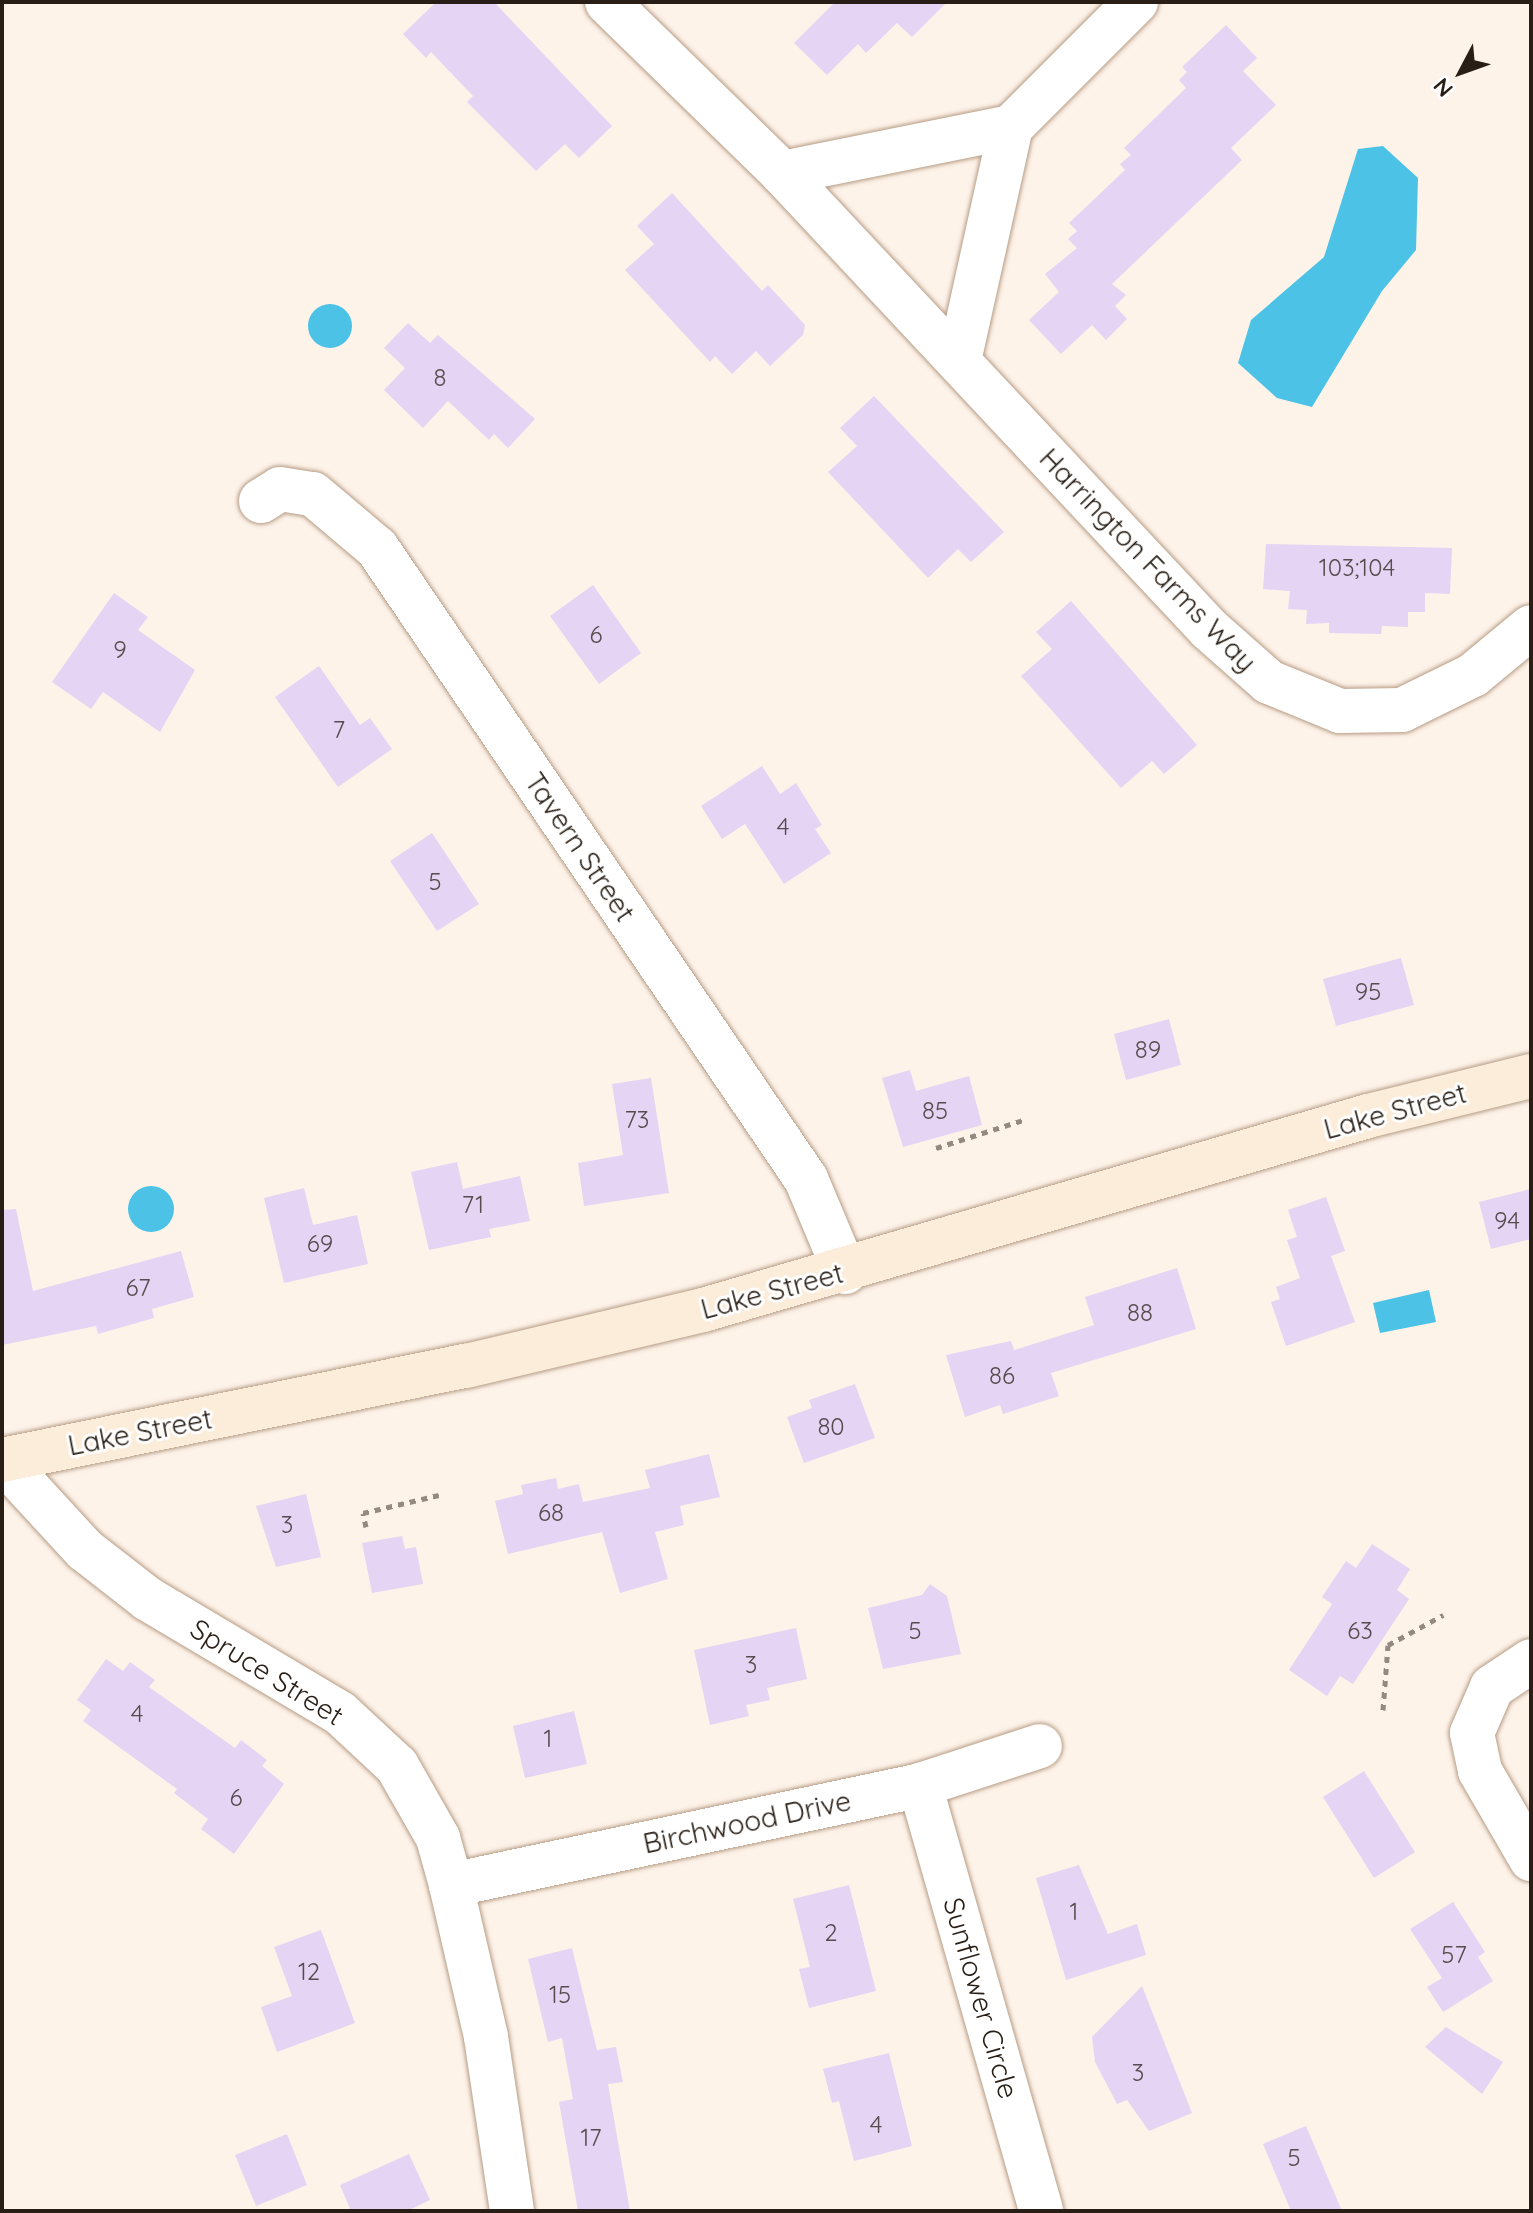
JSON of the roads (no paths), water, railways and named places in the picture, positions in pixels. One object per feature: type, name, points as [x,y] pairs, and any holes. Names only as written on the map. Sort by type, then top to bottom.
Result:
[{"type":"street","name":"Harrington Farms Way","points":[[607,2],[782,173],[1209,629],[1258,675],[1297,698],[1355,713],[1402,710],[1473,675],[1531,627]]},
{"type":"street","points":[[959,361],[1011,127],[1136,2]]},
{"type":"street","points":[[782,173],[1011,127]]},
{"type":"street","name":"Tavern Street","points":[[261,501],[280,489],[313,494],[377,548],[806,1179],[845,1272]]},
{"type":"street","name":"Lake Street","points":[[2,1460],[539,1351],[845,1272],[1368,1116],[1531,1076]]},
{"type":"street","name":"Spruce Street","points":[[2,1472],[15,1474],[85,1550],[148,1599],[340,1713],[397,1766],[419,1800],[451,1885],[486,2037],[512,2211]]},
{"type":"street","points":[[1531,1661],[1492,1687],[1472,1733],[1480,1771],[1531,1859]]},
{"type":"street","name":"Birchwood Drive","points":[[451,1885],[920,1785],[1040,1746]]},
{"type":"street","name":"Sunflower Circle","points":[[920,1785],[1041,2211]]},
{"type":"water","points":[[1383,146],[1418,178],[1416,250],[1382,291],[1312,407],[1277,398],[1238,363],[1251,320],[1324,257],[1358,149]]},
{"type":"water","points":[[330,304],[345,311],[352,326],[345,341],[330,348],[315,341],[308,326],[315,311]]},
{"type":"water","points":[[151,1186],[168,1192],[174,1209],[168,1226],[151,1232],[134,1226],[128,1209],[134,1192]]},
{"type":"water","points":[[1429,1290],[1436,1322],[1380,1333],[1373,1303]]}]
